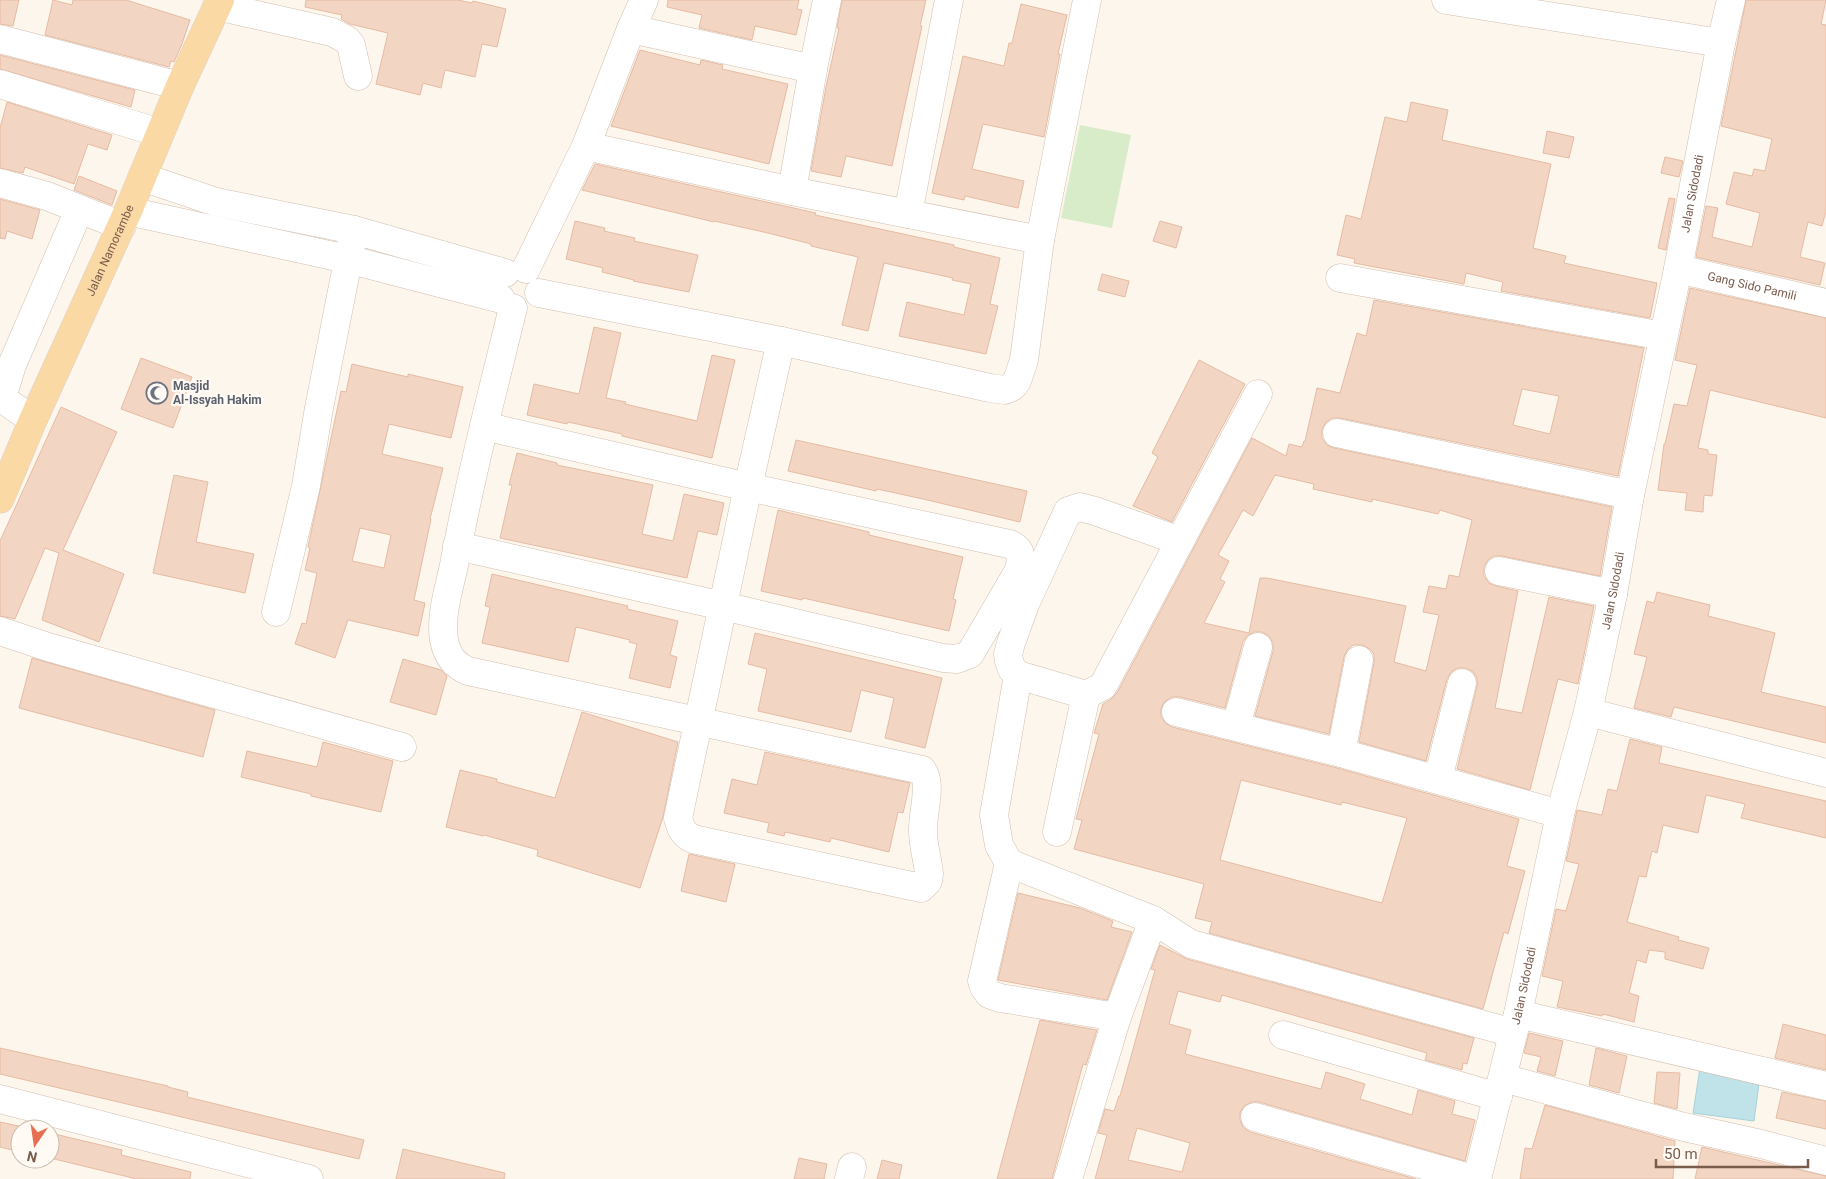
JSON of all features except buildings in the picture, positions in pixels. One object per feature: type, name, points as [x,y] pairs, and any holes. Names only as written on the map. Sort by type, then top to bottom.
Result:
[{"type":"main road","name":"Jalan Namorambe","points":[[0,499],[33,420],[125,219],[180,86],[219,3]]},
{"type":"street","points":[[644,0],[586,146],[515,271],[501,277],[498,288],[507,304],[484,426],[457,546],[443,620],[446,650],[459,667],[468,671],[700,721],[922,770],[927,776],[928,784],[923,811],[922,833],[929,874],[928,881],[920,888],[692,839],[681,829],[678,813],[700,721],[748,487],[781,341]]},
{"type":"street","points":[[792,191],[827,0]]},
{"type":"street","points":[[908,214],[949,0]]},
{"type":"street","points":[[539,292],[781,341],[990,388],[1005,390],[1012,387],[1017,381],[1024,360],[1040,240],[1087,0]]},
{"type":"street","points":[[1446,0],[1721,43]]},
{"type":"street","name":"Jalan Sidodadi","points":[[1477,1179],[1515,1024],[1560,814],[1588,712],[1613,594],[1630,495],[1678,269],[1731,0]]},
{"type":"street","points":[[219,3],[332,32],[348,40],[351,45],[358,76]]},
{"type":"street","points":[[631,29],[813,69]]},
{"type":"street","points":[[0,39],[180,86]]},
{"type":"street","points":[[0,84],[160,133]]},
{"type":"street","points":[[586,146],[792,191],[1040,240]]},
{"type":"street","points":[[0,183],[47,196],[79,210],[347,259],[521,309],[531,305],[538,297],[538,281],[531,272],[515,271],[354,230],[216,202],[142,177]]},
{"type":"street","points":[[33,420],[4,400],[4,391],[12,365],[79,210]]},
{"type":"street","points":[[276,612],[306,486],[347,259],[354,230]]},
{"type":"street","name":"Gang Sido Pamili","points":[[1678,269],[1826,303]]},
{"type":"street","points":[[1340,278],[1663,336]]},
{"type":"street","points":[[1180,541],[1095,511],[1080,507],[1068,511],[1025,604],[1011,643],[1008,661],[1012,669],[1018,675],[1086,694],[1103,686],[1110,675],[1258,394]]},
{"type":"street","points":[[457,546],[943,658],[957,659],[970,654],[1018,572],[1022,558],[1017,547],[1009,544],[748,487],[484,426]]},
{"type":"street","points":[[1337,433],[1630,495]]},
{"type":"street","points":[[1499,571],[1613,594]]},
{"type":"street","points":[[0,631],[48,647],[402,747]]},
{"type":"street","points":[[1236,726],[1258,647]]},
{"type":"street","points":[[1340,753],[1359,660]]},
{"type":"street","points":[[1018,675],[994,815],[999,845],[1009,863],[1153,920],[1191,944],[1515,1024],[1826,1086]]},
{"type":"street","points":[[1438,779],[1462,683]]},
{"type":"street","points":[[1058,832],[1086,694]]},
{"type":"street","points":[[1176,712],[1438,779],[1560,814]]},
{"type":"street","points":[[1588,712],[1826,773]]},
{"type":"street","points":[[1009,863],[985,964],[982,981],[984,987],[989,994],[1000,998],[1117,1017]]},
{"type":"street","points":[[1068,1179],[1117,1017],[1153,920]]},
{"type":"street","points":[[1283,1035],[1500,1088],[1761,1144],[1826,1161]]},
{"type":"street","points":[[0,1099],[309,1179]]},
{"type":"street","points":[[1255,1117],[1473,1179]]},
{"type":"green space","points":[[1080,125],[1131,135],[1112,228],[1061,218]]},
{"type":"water","points":[[1700,1068],[1760,1076],[1754,1121],[1693,1113]]},
{"type":"place","name":"Masjid Al-Issyah Hakim","points":[[157,393]]}]
